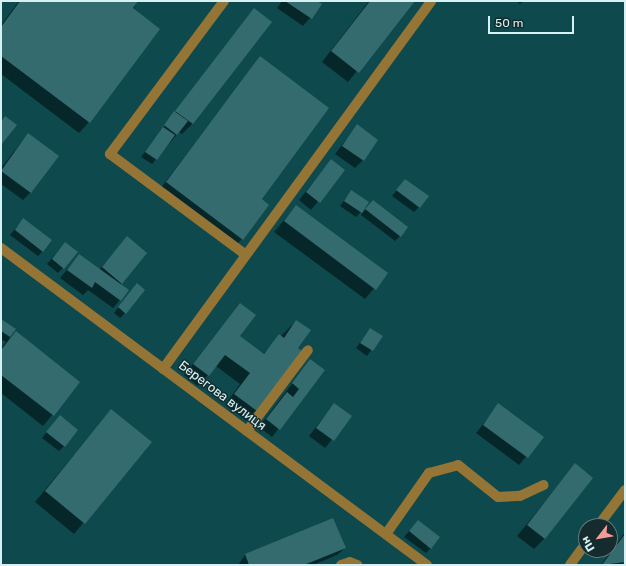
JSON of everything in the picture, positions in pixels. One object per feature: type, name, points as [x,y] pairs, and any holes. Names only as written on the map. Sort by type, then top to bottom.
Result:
[{"type":"street","points":[[224,1],[110,154],[246,256]]},
{"type":"street","points":[[163,369],[431,1]]},
{"type":"street","name":"Берегова вулиця","points":[[1,248],[427,565]]},
{"type":"street","points":[[247,431],[308,350]]},
{"type":"street","points":[[386,534],[429,472],[458,465],[498,497],[520,496],[544,485]]},
{"type":"street","points":[[604,518],[625,490]]},
{"type":"street","points":[[570,565],[578,554]]},
{"type":"street","points":[[341,565],[350,562],[357,565]]},
{"type":"building","points":[[20,1],[138,1],[133,8],[160,29],[90,123],[1,56],[1,27]]},
{"type":"building","points":[[285,1],[317,1],[322,4],[312,19]]},
{"type":"building","points":[[370,1],[415,1],[359,73],[331,51]]},
{"type":"building","points":[[254,8],[272,22],[193,124],[175,111]]},
{"type":"building","points":[[260,56],[329,108],[262,199],[269,205],[243,240],[166,182]]},
{"type":"building","points":[[174,111],[188,121],[177,135],[164,125]]},
{"type":"building","points":[[5,116],[17,125],[1,145],[1,122]]},
{"type":"building","points":[[357,124],[378,140],[364,161],[342,146]]},
{"type":"building","points":[[163,127],[175,135],[157,160],[145,152]]},
{"type":"building","points":[[28,133],[59,156],[31,193],[1,171]]},
{"type":"building","points":[[331,159],[345,170],[320,203],[306,192]]},
{"type":"building","points":[[405,179],[429,196],[420,208],[396,190]]},
{"type":"building","points":[[351,190],[369,202],[362,213],[344,201]]},
{"type":"building","points":[[373,200],[408,227],[401,237],[365,209]]},
{"type":"building","points":[[296,205],[388,273],[376,290],[284,221]]},
{"type":"building","points":[[23,218],[52,240],[43,252],[15,230]]},
{"type":"building","points":[[127,236],[147,253],[122,284],[102,267]]},
{"type":"building","points":[[65,242],[78,252],[64,269],[52,259]]},
{"type":"building","points":[[79,254],[129,290],[121,301],[95,282],[92,288],[67,270]]},
{"type":"building","points":[[137,283],[145,290],[126,314],[118,307]]},
{"type":"building","points":[[240,303],[256,315],[240,336],[264,354],[279,334],[284,338],[296,320],[311,330],[298,348],[302,351],[257,411],[234,394],[250,373],[225,355],[209,376],[193,364]]},
{"type":"building","points":[[1,319],[16,329],[10,337],[1,331]]},
{"type":"building","points":[[370,328],[383,336],[373,351],[360,343]]},
{"type":"building","points":[[16,331],[80,382],[54,416],[1,375],[1,350]]},
{"type":"building","points":[[310,359],[325,370],[280,430],[266,419],[287,392],[293,397],[299,389],[292,383]]},
{"type":"building","points":[[334,403],[352,416],[334,441],[316,428]]},
{"type":"building","points":[[498,403],[544,437],[528,458],[483,425]]},
{"type":"building","points":[[111,409],[152,442],[85,524],[45,491]]},
{"type":"building","points":[[60,415],[78,430],[65,447],[46,432]]},
{"type":"building","points":[[575,463],[593,478],[545,539],[527,525]]},
{"type":"building","points":[[333,518],[346,548],[304,565],[249,565],[245,554]]},
{"type":"building","points":[[418,520],[440,537],[431,549],[409,531]]},
{"type":"building","points":[[625,534],[625,562],[602,565],[607,558],[618,558],[618,543]]}]
